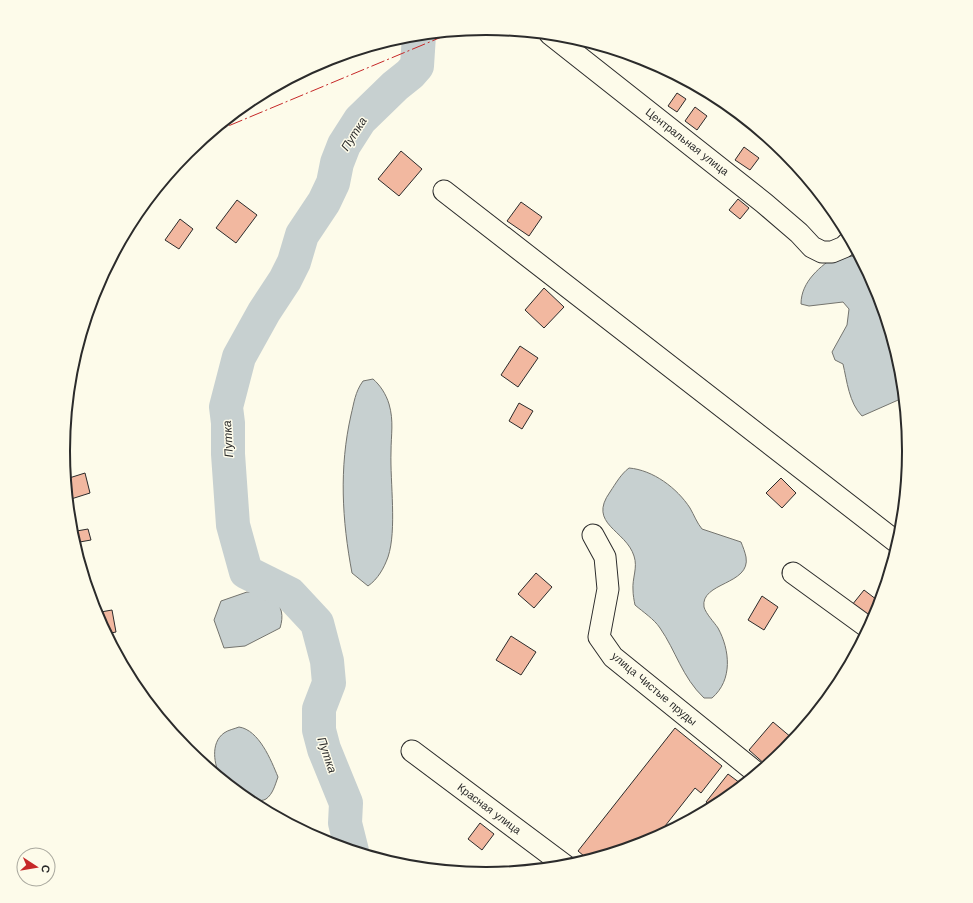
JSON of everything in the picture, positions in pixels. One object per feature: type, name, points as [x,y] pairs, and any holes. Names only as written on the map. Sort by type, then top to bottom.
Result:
[{"type":"street","name":"Центральная улица","points":[[560,42],[764,203],[799,233],[812,247],[822,252],[832,252],[844,247],[847,244]]},
{"type":"street","points":[[444,191],[893,540]]},
{"type":"street","name":"улица Чистые пруды","points":[[593,535],[605,557],[608,589],[600,637],[613,657],[754,771]]},
{"type":"street","points":[[793,573],[865,625]]},
{"type":"street","name":"Красная улица","points":[[412,751],[559,861]]},
{"type":"shaded area","points":[[837,255],[854,257],[871,292],[889,344],[899,400],[862,416],[851,398],[843,364],[835,360],[832,352],[847,325],[849,309],[843,302],[809,306],[801,304],[804,288],[808,281],[825,264]]},
{"type":"shaded area","points":[[373,379],[386,397],[391,416],[393,520],[391,546],[385,565],[375,580],[368,586],[352,573],[344,514],[343,474],[347,435],[355,398],[363,381]]},
{"type":"shaded area","points":[[629,468],[647,472],[664,481],[685,501],[702,529],[741,542],[744,550],[746,557],[745,566],[741,573],[734,579],[710,593],[705,599],[705,610],[718,628],[727,655],[726,674],[723,683],[719,691],[712,698],[704,698],[696,690],[658,625],[635,605],[633,596],[635,569],[634,556],[630,547],[605,519],[603,512],[604,503],[610,492],[621,476]]},
{"type":"shaded area","points":[[247,592],[270,597],[275,601],[281,612],[282,619],[280,628],[245,646],[224,648],[214,620],[221,601]]},
{"type":"shaded area","points":[[239,727],[246,729],[253,734],[268,754],[278,777],[272,792],[266,799],[260,801],[218,770],[215,761],[215,748],[220,737],[229,730]]},
{"type":"building","points":[[677,93],[686,99],[677,112],[668,106]]},
{"type":"building","points":[[695,107],[707,116],[697,130],[685,121]]},
{"type":"building","points":[[744,147],[759,158],[750,170],[735,160]]},
{"type":"building","points":[[401,151],[422,169],[399,196],[378,179]]},
{"type":"building","points":[[738,199],[749,208],[740,219],[729,210]]},
{"type":"building","points":[[237,200],[257,215],[236,243],[216,228]]},
{"type":"building","points":[[521,202],[542,217],[529,236],[507,221]]},
{"type":"building","points":[[180,219],[193,229],[179,249],[165,240]]},
{"type":"building","points":[[544,288],[564,307],[544,328],[525,310]]},
{"type":"building","points":[[520,346],[538,358],[518,387],[501,375]]},
{"type":"building","points":[[519,403],[533,411],[522,429],[509,421]]},
{"type":"building","points":[[85,473],[90,493],[73,498],[71,477]]},
{"type":"building","points":[[781,478],[796,493],[782,508],[766,493]]},
{"type":"building","points":[[88,529],[91,540],[80,542],[78,531]]},
{"type":"building","points":[[536,573],[552,587],[534,608],[518,594]]},
{"type":"building","points":[[864,590],[876,599],[868,618],[852,605]]},
{"type":"building","points":[[762,596],[778,607],[764,630],[748,620]]},
{"type":"building","points":[[112,610],[116,632],[112,633],[102,612]]},
{"type":"building","points":[[511,636],[536,652],[521,675],[496,660]]},
{"type":"building","points":[[773,722],[790,736],[763,763],[749,750]]},
{"type":"building","points":[[675,728],[722,766],[701,793],[695,788],[663,828],[620,846],[594,854],[584,856],[578,851]]},
{"type":"building","points":[[728,774],[739,782],[708,804],[706,802]]},
{"type":"building","points":[[480,823],[494,834],[482,850],[468,839]]},
{"type":"waterway","name":"Путка","points":[[351,845],[345,823],[346,803],[324,749],[319,730],[319,709],[329,683],[327,661],[317,623],[290,594],[246,572],[233,525],[226,407],[239,357],[264,312],[285,280],[294,262],[302,235],[324,202],[333,183],[337,163],[344,145],[360,120],[417,66],[419,41]]},
{"type":"power","points":[[225,127],[439,38]]}]
